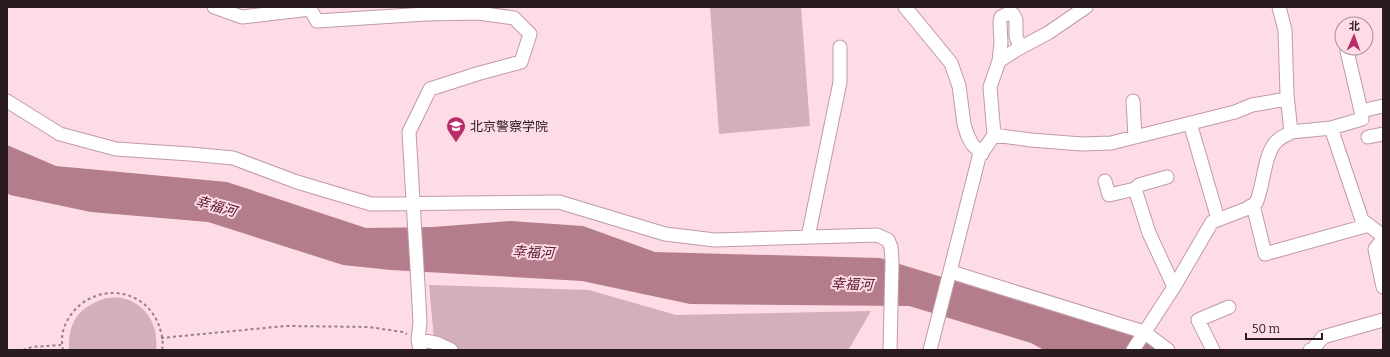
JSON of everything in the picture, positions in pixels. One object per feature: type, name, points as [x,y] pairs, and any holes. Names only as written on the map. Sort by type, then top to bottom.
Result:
[{"type":"street","points":[[214,7],[242,17],[310,9],[317,21],[426,14],[478,13],[514,18],[530,34],[521,62],[430,89],[408,132],[420,323],[419,344],[436,343],[451,350]]},
{"type":"street","points":[[905,7],[951,63],[959,86],[964,124],[972,144],[982,154]]},
{"type":"street","points":[[999,61],[1048,33],[1086,7]]},
{"type":"street","points":[[1279,7],[1285,30],[1287,99],[1291,132]]},
{"type":"street","points":[[930,350],[939,320],[979,157],[994,135],[990,87],[999,61],[1001,43],[1000,23],[1002,17],[1007,14],[1013,14],[1016,20],[1016,36],[1020,48]]},
{"type":"street","points":[[808,237],[840,82],[840,47]]},
{"type":"street","points":[[1139,341],[1174,287],[1212,222],[1246,209],[1256,203],[1260,195],[1268,154],[1277,141],[1291,132],[1331,128],[1362,119],[1348,56]]},
{"type":"street","points":[[994,135],[1031,140],[1082,144],[1111,143],[1235,112],[1252,105],[1287,99]]},
{"type":"street","points":[[7,101],[60,134],[116,149],[233,158],[297,182],[371,204],[559,202],[665,234],[715,240],[877,235],[888,240],[891,246],[892,316],[890,350]]},
{"type":"street","points":[[1133,101],[1135,137]]},
{"type":"street","points":[[1361,111],[1383,106]]},
{"type":"street","points":[[1190,123],[1218,219]]},
{"type":"street","points":[[1331,128],[1362,220],[1383,236]]},
{"type":"street","points":[[1368,137],[1383,134]]},
{"type":"street","points":[[1105,181],[1109,195],[1135,189],[1139,185],[1167,177]]},
{"type":"street","points":[[1135,189],[1149,233],[1174,287]]},
{"type":"street","points":[[1253,205],[1265,254],[1369,225]]},
{"type":"street","points":[[1383,239],[1375,249],[1383,288]]},
{"type":"street","points":[[950,274],[1168,350]]},
{"type":"street","points":[[1213,350],[1198,320],[1229,307]]},
{"type":"street","points":[[1310,350],[1313,349],[1322,337],[1383,320]]},
{"type":"path","points":[[62,350],[63,329],[70,314],[82,303],[96,295],[113,293],[129,296],[143,304],[154,316],[161,330],[162,350]]},
{"type":"path","points":[[162,338],[292,326],[369,326],[403,332],[419,344]]},
{"type":"path","points":[[23,350],[32,347],[62,345]]},
{"type":"shaded area","points":[[710,7],[801,7],[810,126],[719,134]]},
{"type":"shaded area","points":[[429,285],[589,290],[676,315],[871,311],[849,349],[435,350]]},
{"type":"shaded area","points":[[106,298],[122,298],[131,301],[145,311],[150,317],[153,325],[156,350],[69,350],[71,331],[77,316],[89,306]]},
{"type":"water","name":"幸福河","points":[[7,145],[56,166],[227,182],[366,228],[433,227],[510,221],[583,226],[655,252],[880,258],[1146,340],[1158,350],[1044,350],[1031,343],[909,306],[690,304],[582,281],[391,270],[343,265],[208,222],[91,212],[10,195],[7,193]]},
{"type":"place","name":"北京警察学院","points":[[456,143]]}]
